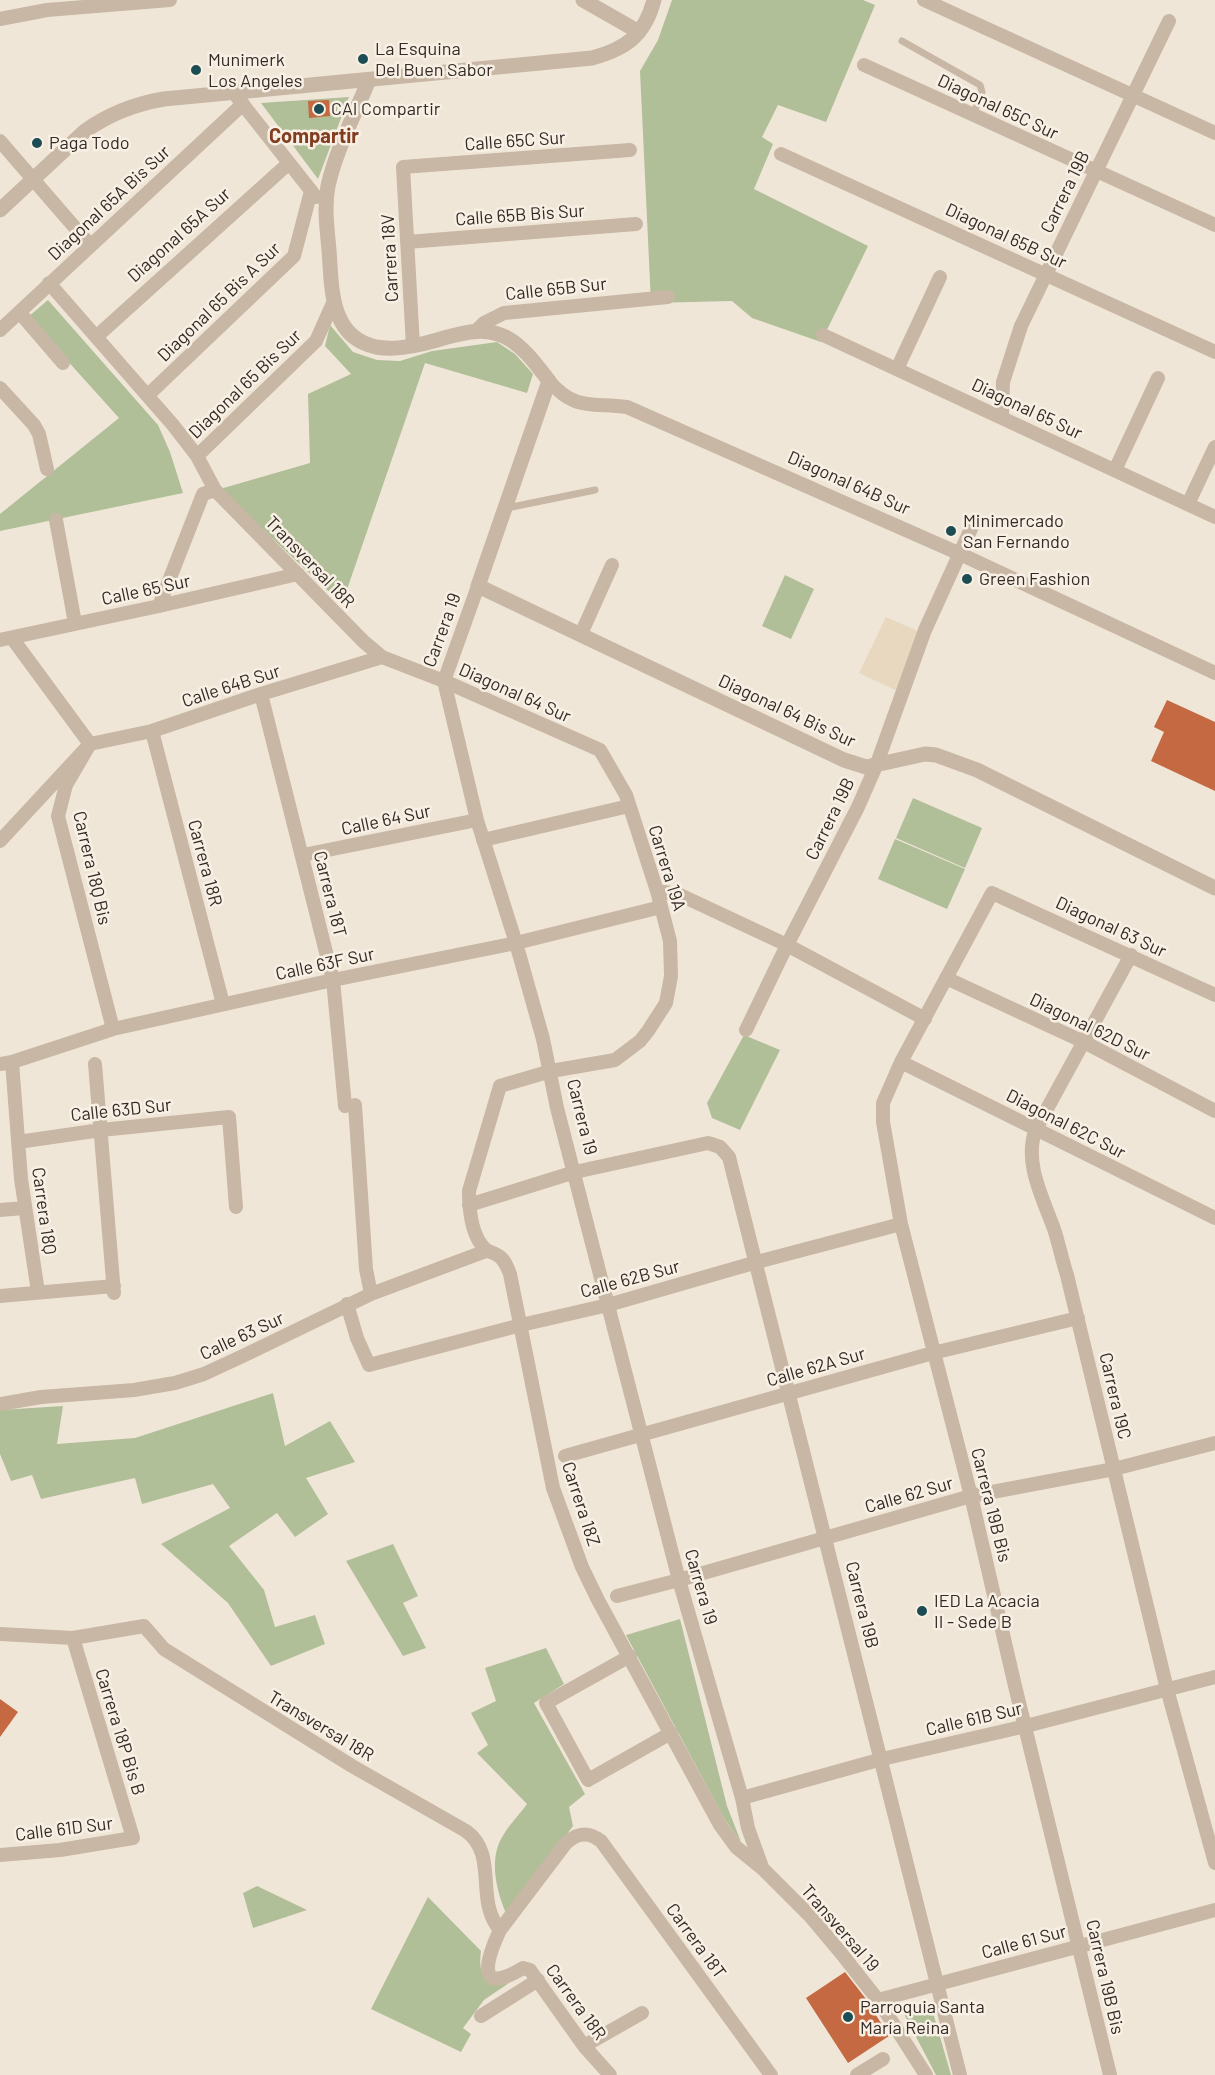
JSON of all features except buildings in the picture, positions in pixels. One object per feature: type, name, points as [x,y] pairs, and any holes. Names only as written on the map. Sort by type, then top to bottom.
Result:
[{"type":"street","points":[[0,19],[46,5],[170,0]]},
{"type":"street","points":[[584,0],[639,33]]},
{"type":"street","points":[[0,210],[85,131],[99,121],[130,107],[164,99],[238,98],[369,80],[592,58],[620,49],[631,42],[649,16],[654,0]]},
{"type":"street","points":[[924,0],[1215,133]]},
{"type":"street","name":"Carrera 19B","points":[[1002,418],[1003,382],[1021,326],[1169,21]]},
{"type":"street","name":"Diagonal 65C Sur","points":[[864,66],[1215,225]]},
{"type":"street","points":[[333,303],[326,210],[329,184],[369,80]]},
{"type":"street","points":[[238,98],[326,210]]},
{"type":"street","name":"Diagonal 65A Bis Sur","points":[[0,330],[20,314],[238,98]]},
{"type":"street","points":[[0,141],[90,245]]},
{"type":"street","name":"Calle 65C Sur","points":[[403,167],[630,150]]},
{"type":"street","name":"Diagonal 65B Sur","points":[[781,154],[1044,276],[1215,352]]},
{"type":"street","name":"Diagonal 65A Sur","points":[[96,337],[289,163]]},
{"type":"street","name":"Carrera 18V","points":[[403,167],[412,346]]},
{"type":"street","name":"Diagonal 65 Bis A Sur","points":[[148,395],[294,256],[311,192]]},
{"type":"street","name":"Calle 65B Bis Sur","points":[[407,242],[636,224]]},
{"type":"street","points":[[897,369],[940,277]]},
{"type":"street","name":"Transversal 18R","points":[[49,283],[148,395],[197,456],[215,490],[348,627],[382,657]]},
{"type":"street","name":"Calle 65B Sur","points":[[333,303],[342,323],[357,340],[378,348],[412,346],[477,330],[484,323],[504,313],[668,297]]},
{"type":"street","name":"Diagonal 65 Bis Sur","points":[[197,456],[316,341],[333,303]]},
{"type":"street","points":[[20,314],[63,363]]},
{"type":"street","name":"Diagonal 64B Sur","points":[[477,330],[492,331],[510,339],[522,348],[564,396],[574,401],[594,406],[627,407],[958,553],[1215,673]]},
{"type":"street","name":"Diagonal 65 Sur","points":[[824,335],[1215,517]]},
{"type":"street","points":[[1115,471],[1158,378]]},
{"type":"street","name":"Carrera 19","points":[[549,381],[444,681],[477,820],[516,943],[550,1071],[557,1108],[679,1580],[742,1798],[748,1828],[763,1869]]},
{"type":"street","points":[[0,388],[34,425],[39,434],[47,469]]},
{"type":"street","points":[[1188,504],[1215,447]]},
{"type":"street","points":[[159,606],[203,494],[215,490]]},
{"type":"street","points":[[56,520],[75,623]]},
{"type":"street","name":"Carrera 19B","points":[[746,1030],[858,807],[876,766],[925,630],[958,553],[975,520]]},
{"type":"street","points":[[581,634],[612,565]]},
{"type":"street","name":"Calle 65 Sur","points":[[6,639],[298,574]]},
{"type":"street","name":"Diagonal 64 Bis Sur","points":[[478,586],[844,760],[866,767],[926,754],[946,757],[977,770],[1215,888]]},
{"type":"street","points":[[0,841],[90,744],[6,639]]},
{"type":"street","name":"Diagonal 64 Sur","points":[[382,657],[444,681],[600,750]]},
{"type":"street","name":"Calle 64B Sur","points":[[90,744],[152,731],[261,693],[382,657]]},
{"type":"street","name":"Carrera 18T","points":[[261,693],[333,980],[350,1105],[366,1269],[371,1293]]},
{"type":"street","name":"Carrera 18R","points":[[152,731],[223,1004]]},
{"type":"street","name":"Carrera 18Q Bis","points":[[90,744],[66,785],[58,816],[113,1029]]},
{"type":"street","name":"Carrera 19A","points":[[550,1071],[615,1060],[640,1041],[666,1003],[671,976],[670,941],[657,891],[626,795],[600,750]]},
{"type":"street","points":[[483,840],[629,806]]},
{"type":"street","name":"Calle 64 Sur","points":[[303,855],[477,820]]},
{"type":"street","points":[[657,891],[678,894],[787,945],[925,1019]]},
{"type":"street","name":"Diagonal 63 Sur","points":[[992,893],[1215,995]]},
{"type":"street","name":"Carrera 19B Bis","points":[[992,893],[901,1062],[883,1103],[883,1112],[891,1178],[901,1224],[971,1496],[1110,2075]]},
{"type":"street","name":"Calle 63F Sur","points":[[6,1063],[113,1029],[333,980],[516,943],[660,907]]},
{"type":"street","name":"Carrera 19C","points":[[1131,956],[1036,1129],[1033,1143],[1036,1178],[1055,1232],[1078,1318],[1167,1689],[1215,1863]]},
{"type":"street","name":"Diagonal 62D Sur","points":[[946,978],[1084,1042],[1215,1111]]},
{"type":"street","name":"Diagonal 62C Sur","points":[[901,1062],[1215,1218]]},
{"type":"street","name":"Carrera 18Q","points":[[6,1063],[18,1142],[24,1208],[38,1292]]},
{"type":"street","points":[[0,1296],[38,1292],[114,1290],[95,1064]]},
{"type":"street","name":"Carrera 18Z","points":[[550,1071],[500,1086],[469,1191],[469,1205],[478,1240],[486,1251],[497,1254],[505,1262],[510,1274],[553,1488],[593,1590],[720,1825],[736,1847],[763,1869]]},
{"type":"street","name":"Calle 63D Sur","points":[[18,1142],[101,1130],[229,1117],[236,1206]]},
{"type":"street","name":"Carrera 19B","points":[[575,1172],[708,1143],[720,1147],[729,1157],[960,2075]]},
{"type":"street","points":[[469,1205],[575,1172]]},
{"type":"street","points":[[0,1210],[24,1208]]},
{"type":"street","name":"Calle 62B Sur","points":[[347,1304],[357,1338],[369,1365],[608,1305],[901,1224]]},
{"type":"street","name":"Calle 63 Sur","points":[[0,1404],[41,1397],[134,1390],[175,1383],[204,1374],[371,1293],[486,1251]]},
{"type":"street","name":"Calle 62A Sur","points":[[565,1456],[933,1353],[1078,1318]]},
{"type":"street","name":"Calle 62 Sur","points":[[617,1596],[971,1496],[1114,1469],[1215,1443]]},
{"type":"street","name":"Transversal 18R","points":[[73,1638],[144,1626],[164,1649],[352,1766],[463,1829],[474,1837],[482,1851],[486,1902],[492,1919],[500,1930]]},
{"type":"street","points":[[0,1634],[73,1638]]},
{"type":"street","name":"Carrera 18P Bis B","points":[[73,1638],[133,1838]]},
{"type":"street","points":[[630,1656],[546,1703],[588,1780],[671,1733]]},
{"type":"street","name":"Calle 61B Sur","points":[[742,1798],[882,1759],[1026,1726],[1215,1677]]},
{"type":"street","name":"Carrera 18T","points":[[500,1930],[573,1836],[587,1834],[601,1841],[771,2075]]},
{"type":"street","name":"Calle 61D Sur","points":[[0,1855],[60,1850],[133,1838]]},
{"type":"street","name":"Transversal 19","points":[[763,1869],[810,1916],[878,2000],[926,2075]]},
{"type":"street","name":"Calle 61 Sur","points":[[878,2000],[1215,1910]]},
{"type":"street","name":"Carrera 18R","points":[[500,1930],[487,1963],[487,1971],[496,1979],[523,1968],[530,1970],[584,2046],[610,2075]]},
{"type":"street","points":[[481,2016],[538,1980]]},
{"type":"street","points":[[584,2046],[642,2013]]},
{"type":"street","points":[[857,2075],[883,2059]]},
{"type":"lane","points":[[902,41],[980,85],[982,92],[973,116]]},
{"type":"lane","points":[[504,508],[596,490]]},
{"type":"green space","points":[[672,0],[863,0],[875,5],[826,122],[778,105],[762,137],[773,144],[754,189],[868,246],[821,342],[752,318],[732,301],[651,303],[640,71],[658,40]]},
{"type":"green space","points":[[349,97],[318,179],[261,103]]},
{"type":"green space","points":[[48,300],[158,425],[170,452],[183,493],[0,531],[0,514],[119,418],[28,317]]},
{"type":"green space","points":[[330,325],[353,352],[377,360],[400,361],[432,351],[497,342],[515,354],[533,374],[527,393],[425,363],[342,604],[220,489],[310,463],[308,394],[351,374],[325,346]]},
{"type":"green space","points":[[785,575],[814,589],[791,639],[762,626]]},
{"type":"green space","points":[[913,798],[982,828],[965,868],[896,838]]},
{"type":"green space","points":[[895,839],[965,869],[947,909],[878,879]]},
{"type":"green space","points":[[744,1035],[780,1050],[740,1130],[712,1118],[707,1103]]},
{"type":"green space","points":[[273,1393],[285,1446],[330,1421],[355,1462],[306,1478],[328,1514],[295,1537],[277,1513],[229,1546],[264,1590],[275,1627],[315,1615],[325,1644],[271,1666],[228,1603],[161,1544],[230,1508],[213,1484],[142,1504],[135,1478],[41,1499],[32,1475],[11,1481],[0,1454],[0,1410],[63,1406],[57,1444],[135,1438]]},
{"type":"green space","points":[[393,1544],[418,1596],[403,1603],[426,1648],[403,1656],[346,1561]]},
{"type":"green space","points":[[680,1619],[727,1806],[741,1842],[725,1820],[626,1635]]},
{"type":"green space","points":[[546,1648],[564,1684],[534,1703],[585,1794],[569,1807],[573,1826],[506,1913],[497,1886],[495,1857],[504,1834],[527,1804],[477,1753],[488,1745],[471,1713],[496,1701],[485,1668]]},
{"type":"green space","points":[[257,1886],[307,1910],[253,1928],[243,1893]]},
{"type":"green space","points":[[428,1897],[481,1951],[481,1966],[485,1978],[494,1984],[509,1983],[484,2000],[463,2028],[471,2034],[461,2052],[371,2009]]},
{"type":"green space","points":[[932,2009],[951,2075],[936,2075],[904,2014]]},
{"type":"shaded area","points":[[886,617],[920,632],[897,691],[859,673]]},
{"type":"place","name":"La Esquina Del Buen Sabor","points":[[363,59]]},
{"type":"place","name":"Munimerk Los Angeles","points":[[196,70]]},
{"type":"place","name":"CAI Compartir","points":[[319,109]]},
{"type":"place","name":"Paga Todo","points":[[37,143]]},
{"type":"place","name":"Minimercado San Fernando","points":[[951,531]]},
{"type":"place","name":"Green Fashion","points":[[967,579]]},
{"type":"place","name":"IED La Acacia II - Sede B","points":[[922,1611]]},
{"type":"place","name":"Parroquia Santa María Reina","points":[[848,2017]]},
{"type":"district","name":"Compartir","points":[[314,136]]}]
